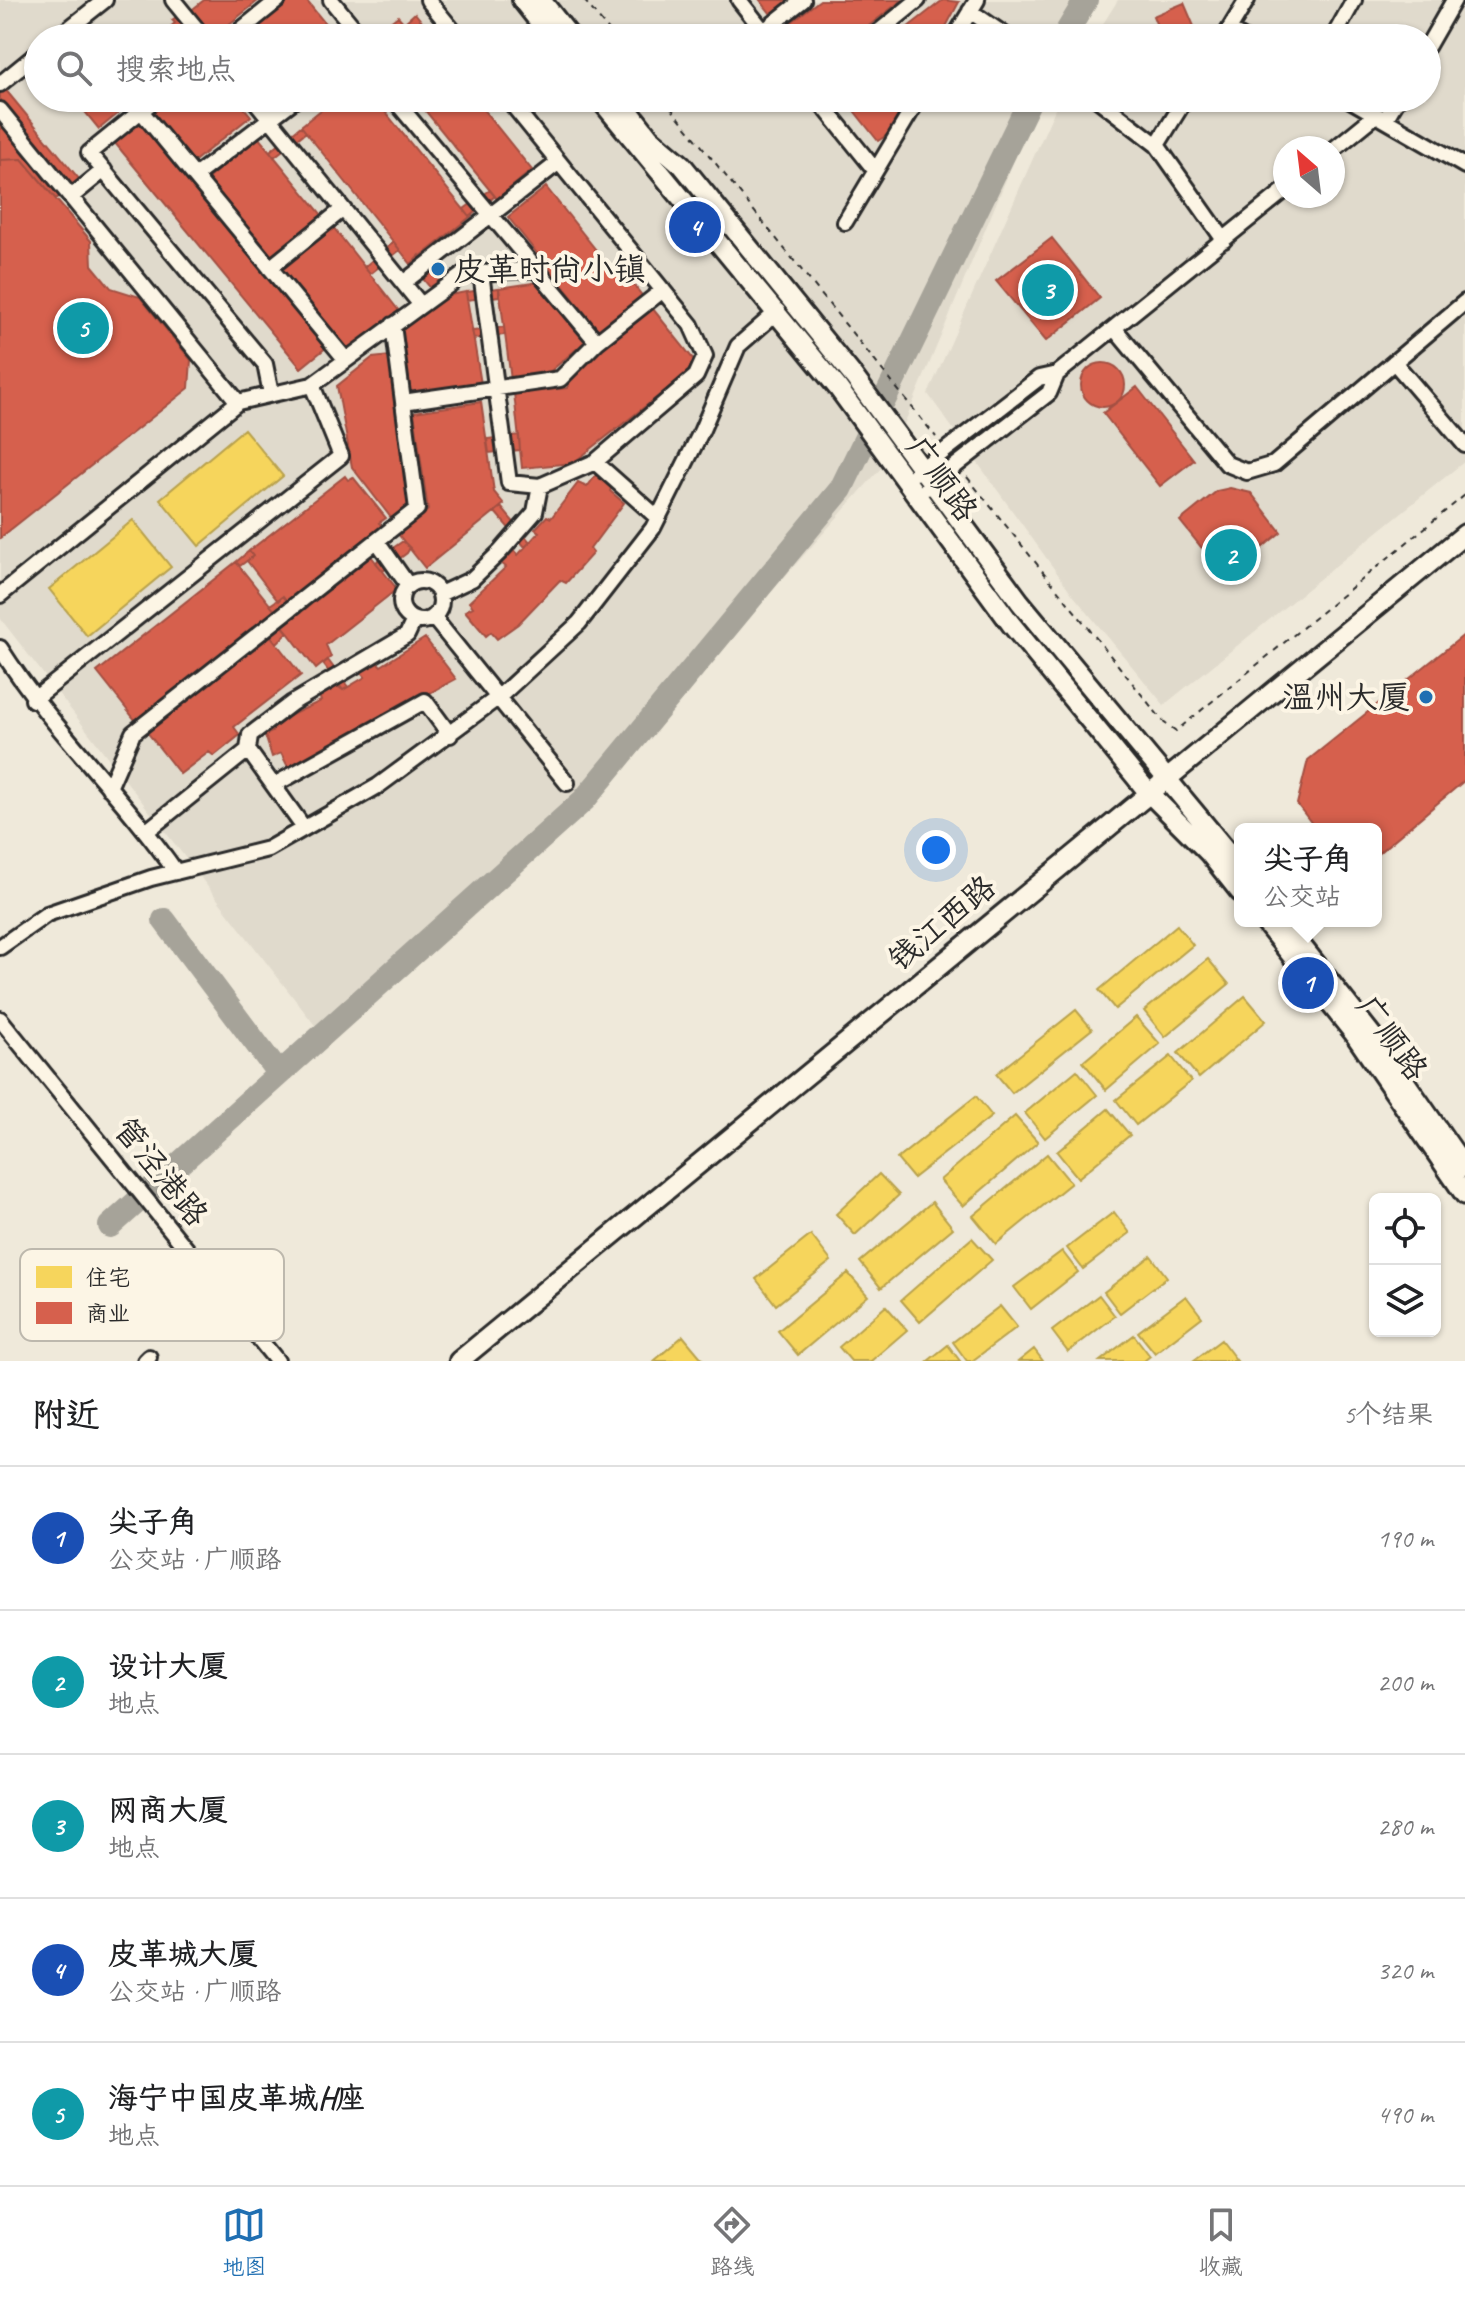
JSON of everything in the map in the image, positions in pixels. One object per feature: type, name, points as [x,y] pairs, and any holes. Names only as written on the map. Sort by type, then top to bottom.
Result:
[{"type":"main road","points":[[522,0],[541,24]]},
{"type":"main road","points":[[541,0],[560,24]]},
{"type":"main road","name":"广顺路","points":[[611,112],[778,311],[909,451],[1020,602],[1234,860]]},
{"type":"main road","name":"广顺路","points":[[630,112],[650,138],[682,165],[846,382],[890,458],[1011,624],[1148,792],[1209,853],[1234,884]]},
{"type":"main road","name":"钱江西路","points":[[459,1361],[1465,534]]},
{"type":"main road","name":"广顺路","points":[[1269,927],[1353,1032],[1465,1195]]},
{"type":"main road","name":"广顺路","points":[[1287,927],[1378,1043],[1465,1168]]},
{"type":"street","points":[[75,24],[105,0]]},
{"type":"street","points":[[248,24],[278,0]]},
{"type":"street","points":[[331,0],[351,24]]},
{"type":"street","points":[[428,0],[448,24]]},
{"type":"street","points":[[739,0],[758,24]]},
{"type":"street","points":[[778,24],[803,0]]},
{"type":"street","points":[[888,24],[918,0]]},
{"type":"street","points":[[1232,24],[1247,0]]},
{"type":"street","points":[[1341,24],[1354,0]]},
{"type":"street","points":[[1440,24],[1454,0]]},
{"type":"street","points":[[175,1],[193,24]]},
{"type":"street","points":[[963,24],[974,6],[993,24]]},
{"type":"street","points":[[0,84],[24,64]]},
{"type":"street","points":[[0,110],[238,402]]},
{"type":"street","points":[[140,112],[89,153],[265,364],[271,394]]},
{"type":"street","points":[[142,112],[346,360]]},
{"type":"street","points":[[264,112],[421,305]]},
{"type":"street","points":[[195,176],[279,112]]},
{"type":"street","points":[[405,112],[597,342]]},
{"type":"street","points":[[481,273],[509,483],[540,486],[595,462],[696,376],[705,356],[698,335],[518,112]]},
{"type":"street","points":[[828,112],[875,170]]},
{"type":"street","points":[[845,222],[910,112]]},
{"type":"street","points":[[1114,112],[1157,145],[1224,240]]},
{"type":"street","points":[[1157,145],[1177,112]]},
{"type":"street","points":[[1371,112],[1465,166]]},
{"type":"street","points":[[1345,142],[1385,112]]},
{"type":"street","points":[[403,283],[559,162]]},
{"type":"street","points":[[71,197],[104,170]]},
{"type":"street","points":[[928,476],[947,450],[1039,378],[1057,374],[1273,200]]},
{"type":"street","points":[[270,268],[343,209]]},
{"type":"street","points":[[0,595],[238,402],[312,385],[464,274],[536,269]]},
{"type":"street","points":[[403,402],[560,379],[597,342],[663,290]]},
{"type":"street","points":[[1114,328],[1227,464],[1247,472],[1274,464],[1465,302]]},
{"type":"street","points":[[0,947],[47,914],[151,878],[268,849],[378,786],[500,696],[579,623],[658,518],[701,432],[738,346],[778,311]]},
{"type":"street","points":[[109,788],[133,733],[417,509],[393,325]]},
{"type":"street","points":[[1394,362],[1465,445]]},
{"type":"street","points":[[912,488],[928,476],[957,464],[1049,393],[1057,374]]},
{"type":"street","points":[[33,700],[341,456],[312,385]]},
{"type":"street","points":[[595,462],[658,518]]},
{"type":"street","points":[[440,594],[472,579],[500,552],[535,512],[540,486]]},
{"type":"street","points":[[377,541],[408,585]]},
{"type":"street","points":[[408,585],[427,581],[440,594],[441,606],[433,617],[414,620]]},
{"type":"street","points":[[408,585],[401,604],[414,620]]},
{"type":"street","points":[[433,617],[500,696],[567,783]]},
{"type":"street","points":[[147,831],[248,750],[250,735],[292,703],[407,635],[414,620]]},
{"type":"street","points":[[0,648],[33,700],[147,831],[176,872]]},
{"type":"street","points":[[274,785],[425,701],[450,735]]},
{"type":"street","points":[[248,750],[304,828]]},
{"type":"street","name":"管泾港路","points":[[0,1019],[187,1249]]},
{"type":"street","name":"管泾港路","points":[[261,1341],[277,1361]]},
{"type":"path","points":[[584,0],[604,24]]},
{"type":"path","points":[[674,112],[947,450]]},
{"type":"path","points":[[957,464],[1162,720],[1176,731],[1465,495]]},
{"type":"shaded area","points":[[0,0],[1081,0],[1071,24],[24,24],[24,112],[1034,112],[890,458],[594,792],[317,1028],[0,618]]},
{"type":"shaded area","points":[[1118,0],[1465,0],[1465,461],[1164,705],[1073,595],[928,394],[1054,112],[1441,112],[1441,24],[1103,24]]},
{"type":"building: 住宅","points":[[244,429],[283,476],[199,546],[160,499]]},
{"type":"building: 住宅","points":[[133,520],[171,567],[87,636],[49,589]]},
{"type":"building: 住宅","points":[[1177,925],[1193,945],[1115,1009],[1099,990]]},
{"type":"building: 住宅","points":[[1208,959],[1229,984],[1165,1037],[1144,1011]]},
{"type":"building: 住宅","points":[[1245,996],[1266,1021],[1199,1078],[1178,1053]]},
{"type":"building: 住宅","points":[[1076,1010],[1092,1029],[1012,1093],[996,1074]]},
{"type":"building: 住宅","points":[[1136,1017],[1160,1044],[1106,1090],[1083,1062]]},
{"type":"building: 住宅","points":[[1171,1056],[1191,1081],[1136,1125],[1116,1100]]},
{"type":"building: 住宅","points":[[1077,1070],[1097,1095],[1045,1138],[1025,1113]]},
{"type":"building: 住宅","points":[[976,1096],[992,1116],[913,1178],[897,1159]]},
{"type":"building: 住宅","points":[[1108,1109],[1130,1135],[1078,1178],[1057,1152]]},
{"type":"building: 住宅","points":[[1015,1116],[1038,1142],[963,1206],[940,1180]]},
{"type":"building: 住宅","points":[[1047,1154],[1071,1183],[996,1244],[973,1216]]},
{"type":"building: 住宅","points":[[879,1174],[899,1195],[855,1235],[836,1214]]},
{"type":"building: 住宅","points":[[932,1202],[953,1228],[881,1288],[860,1262]]},
{"type":"building: 住宅","points":[[1114,1212],[1130,1233],[1083,1269],[1067,1248]]},
{"type":"building: 住宅","points":[[811,1235],[831,1261],[776,1305],[756,1279]]},
{"type":"building: 住宅","points":[[972,1238],[992,1260],[920,1322],[901,1300]]},
{"type":"building: 住宅","points":[[1062,1251],[1078,1272],[1031,1309],[1014,1287]]},
{"type":"building: 住宅","points":[[1151,1256],[1167,1277],[1120,1313],[1104,1292]]},
{"type":"building: 住宅","points":[[848,1273],[868,1296],[798,1355],[778,1331]]},
{"type":"building: 住宅","points":[[1099,1295],[1115,1316],[1068,1352],[1052,1331]]},
{"type":"building: 住宅","points":[[1186,1296],[1202,1317],[1155,1353],[1138,1332]]},
{"type":"building: 住宅","points":[[886,1306],[907,1330],[871,1361],[851,1361],[839,1347]]},
{"type":"building: 住宅","points":[[1000,1306],[1017,1327],[972,1361],[967,1361],[953,1342]]},
{"type":"building: 住宅","points":[[1134,1335],[1150,1356],[1144,1361],[1100,1361]]},
{"type":"building: 住宅","points":[[683,1336],[704,1361],[654,1361]]},
{"type":"building: 住宅","points":[[1221,1340],[1237,1361],[1193,1361]]},
{"type":"building: 住宅","points":[[948,1345],[960,1361],[928,1361]]},
{"type":"building: 住宅","points":[[1034,1349],[1043,1361],[1019,1361]]},
{"type":"building: 商业","points":[[204,0],[259,0],[229,24],[174,24],[172,20],[178,16],[178,21]]},
{"type":"building: 商业","points":[[289,0],[306,0],[326,24],[260,24]]},
{"type":"building: 商业","points":[[760,0],[789,0],[771,14]]},
{"type":"building: 商业","points":[[820,0],[902,0],[871,24],[789,24]]},
{"type":"building: 商业","points":[[943,0],[959,2],[947,24],[912,24]]},
{"type":"building: 商业","points":[[1184,3],[1193,24],[1156,24],[1153,16]]},
{"type":"building: 商业","points":[[415,13],[424,24],[388,24],[398,16],[404,23]]},
{"type":"building: 商业","points":[[0,83],[80,180],[56,199],[22,159],[0,160]]},
{"type":"building: 商业","points":[[85,112],[120,112],[99,129]]},
{"type":"building: 商业","points":[[151,112],[248,112],[251,116],[192,163]]},
{"type":"building: 商业","points":[[318,112],[385,112],[470,217],[411,264],[301,126]]},
{"type":"building: 商业","points":[[426,112],[485,112],[532,170],[497,199]]},
{"type":"building: 商业","points":[[855,112],[902,112],[891,132],[878,141]]},
{"type":"building: 商业","points":[[141,121],[328,346],[301,368],[115,143]]},
{"type":"building: 商业","points":[[301,126],[306,132],[274,157],[270,151]]},
{"type":"building: 商业","points":[[258,137],[322,215],[269,258],[205,181]]},
{"type":"building: 商业","points":[[22,159],[91,241],[92,265],[111,288],[140,297],[191,360],[189,388],[0,538],[0,160]]},
{"type":"building: 商业","points":[[546,187],[615,274],[621,269],[644,298],[600,332],[508,217]]},
{"type":"building: 商业","points":[[490,190],[495,196],[470,217],[464,209]]},
{"type":"building: 商业","points":[[333,227],[399,311],[346,352],[280,268]]},
{"type":"building: 商业","points":[[1052,238],[1100,298],[1046,341],[996,281]]},
{"type":"building: 商业","points":[[394,242],[400,250],[370,274],[364,267]]},
{"type":"building: 商业","points":[[420,255],[450,295],[441,301],[411,264]]},
{"type":"building: 商业","points":[[539,282],[587,340],[546,375],[511,380],[499,288]]},
{"type":"building: 商业","points":[[499,288],[499,296],[467,300],[466,292]]},
{"type":"building: 商业","points":[[466,292],[481,384],[410,396],[399,332],[450,295]]},
{"type":"building: 商业","points":[[653,309],[698,365],[573,463],[522,468],[514,393],[567,388],[576,369]]},
{"type":"building: 商业","points":[[504,327],[505,335],[474,339],[472,331]]},
{"type":"building: 商业","points":[[390,356],[411,504],[392,519],[352,467],[337,386],[372,358]]},
{"type":"building: 商业","points":[[1103,363],[1119,369],[1125,385],[1119,401],[1103,407],[1087,401],[1081,385],[1087,369]]},
{"type":"building: 商业","points":[[1137,387],[1194,460],[1160,486],[1103,413]]},
{"type":"building: 商业","points":[[481,402],[494,492],[504,504],[425,568],[398,534],[428,510],[414,412]]},
{"type":"building: 商业","points":[[519,435],[520,450],[489,453],[487,439]]},
{"type":"building: 商业","points":[[599,471],[614,483],[610,491],[624,503],[590,549],[593,553],[566,583],[560,580],[518,624],[497,639],[491,632],[486,636],[465,611],[473,607],[469,602],[506,567],[501,563],[514,551],[518,555],[539,532],[535,529],[547,516],[551,518],[578,483],[587,487]]},
{"type":"building: 商业","points":[[345,476],[348,480],[353,477],[386,518],[379,523],[382,526],[287,601],[283,596],[278,601],[247,561],[253,556],[249,551]]},
{"type":"building: 商业","points":[[1230,488],[1251,493],[1281,532],[1226,578],[1180,521],[1217,491]]},
{"type":"building: 商业","points":[[501,507],[530,542],[525,547],[495,512]]},
{"type":"building: 商业","points":[[403,541],[410,548],[407,553],[383,571],[376,563],[380,557]]},
{"type":"building: 商业","points":[[249,551],[253,556],[240,566],[236,562]]},
{"type":"building: 商业","points":[[371,556],[397,589],[326,645],[331,657],[316,669],[282,625]]},
{"type":"building: 商业","points":[[236,562],[275,611],[136,721],[97,672]]},
{"type":"building: 商业","points":[[283,596],[287,601],[275,611],[270,605]]},
{"type":"building: 商业","points":[[282,625],[288,632],[277,643],[270,635]]},
{"type":"building: 商业","name":"温州大厦","points":[[1465,634],[1465,780],[1382,850],[1382,823],[1311,823],[1297,804],[1308,760]]},
{"type":"building: 商业","points":[[270,635],[301,675],[234,727],[240,735],[214,756],[209,752],[180,774],[147,732]]},
{"type":"building: 商业","points":[[425,638],[456,679],[289,769],[281,753],[272,757],[265,735],[272,732],[268,726],[321,701],[319,695],[337,686],[343,690],[365,677],[361,672],[378,663],[381,666]]},
{"type":"building: 商业","points":[[328,660],[348,687],[343,690],[323,664]]},
{"type":"waterway","points":[[1071,24],[1086,0]]},
{"type":"waterway","points":[[110,1226],[584,800],[841,489],[1024,112]]},
{"type":"waterway","points":[[164,920],[279,1074]]},
{"type":"place","name":"皮革城大厦","points":[[695,227]]},
{"type":"place","name":"皮革时尚小镇","points":[[438,269]]},
{"type":"place","name":"网商大厦","points":[[1048,290]]},
{"type":"place","name":"海宁中国皮革城H座","points":[[83,328]]},
{"type":"place","name":"设计大厦","points":[[1231,555]]},
{"type":"place","name":"温州大厦","points":[[1426,697]]},
{"type":"place","name":"尖子角","points":[[1308,983]]}]
